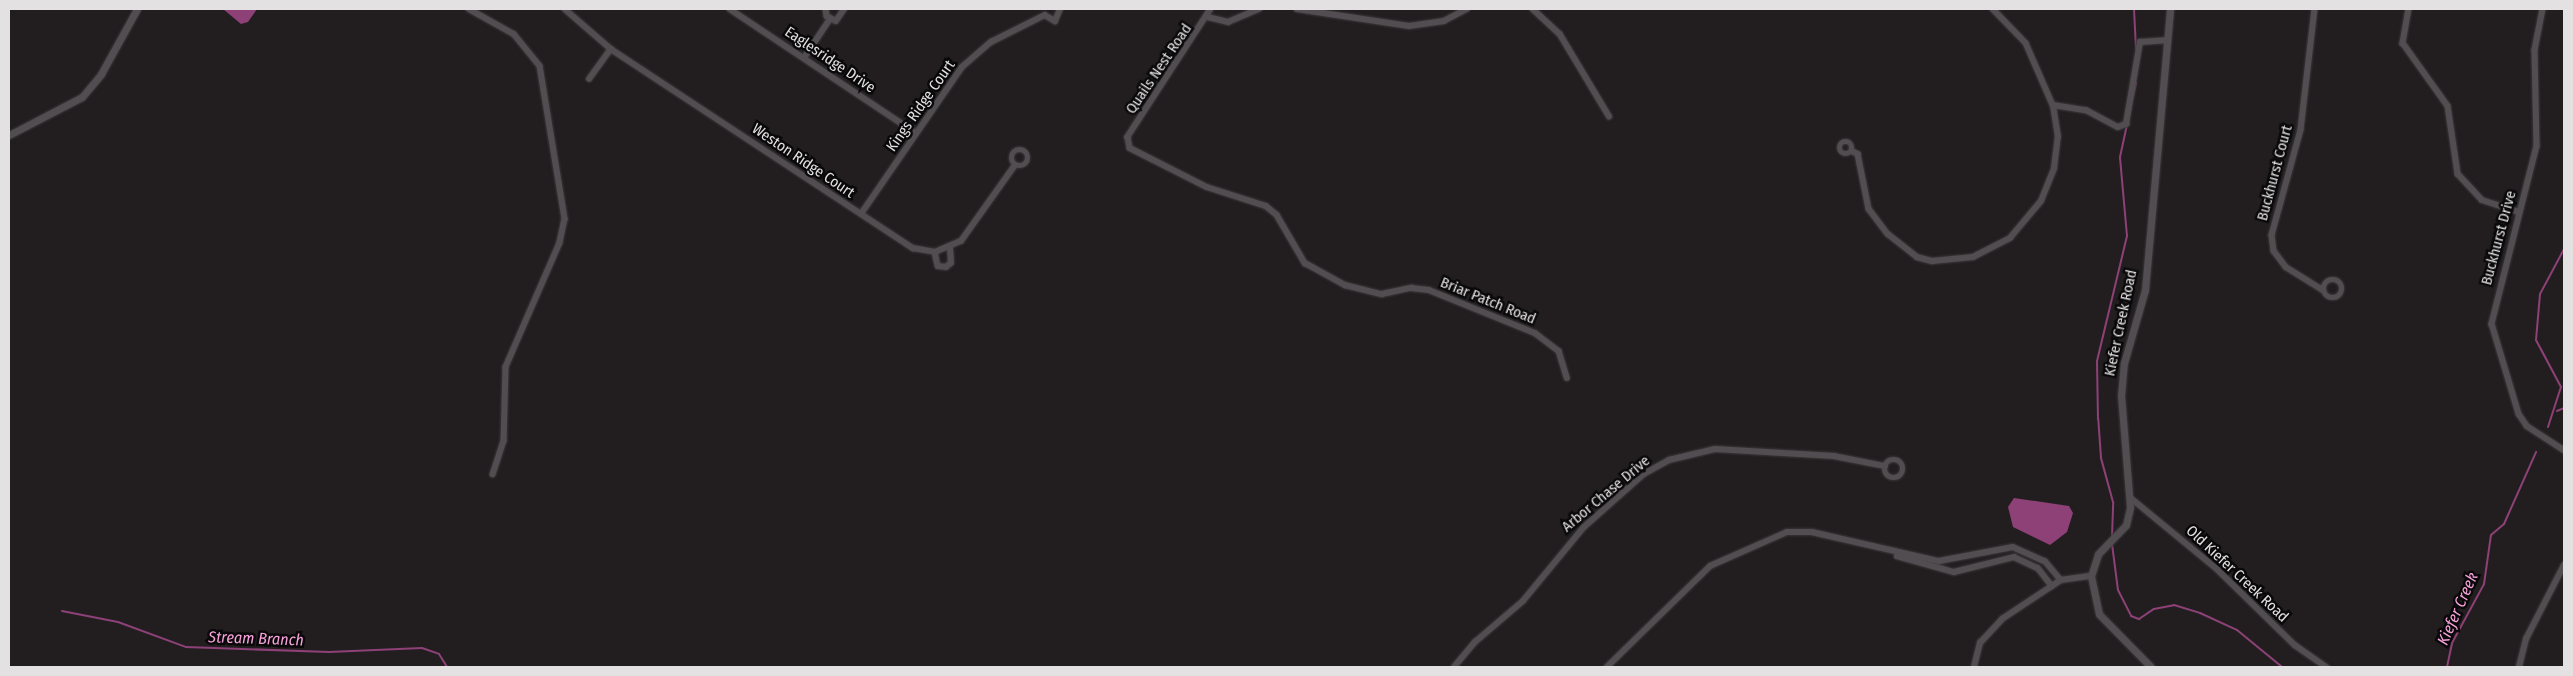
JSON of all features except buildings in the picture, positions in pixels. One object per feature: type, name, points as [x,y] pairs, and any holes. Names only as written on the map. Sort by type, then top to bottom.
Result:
[{"type":"street","points":[[9,134],[87,92],[137,9]]},
{"type":"street","points":[[468,9],[514,34],[540,66],[564,212],[560,243],[506,367],[504,441],[493,474]]},
{"type":"street","name":"Weston Ridge Court","points":[[565,9],[611,48],[913,248],[935,252],[950,248],[971,229],[1015,165]]},
{"type":"street","name":"Eaglesridge Drive","points":[[730,9],[916,133]]},
{"type":"street","points":[[826,9],[830,19]]},
{"type":"street","points":[[830,19],[841,19],[844,9]]},
{"type":"street","name":"Kings Ridge Court","points":[[861,214],[950,81],[974,55],[1010,31],[1046,12],[1055,21],[1060,9]]},
{"type":"street","name":"Quails Nest Road","points":[[1127,143],[1208,17],[1211,9]]},
{"type":"street","points":[[1208,17],[1228,22],[1259,9]]},
{"type":"street","points":[[1297,9],[1409,26],[1444,21],[1467,9]]},
{"type":"street","points":[[1533,9],[1560,34],[1609,116]]},
{"type":"street","points":[[1852,150],[1858,154],[1868,209],[1888,234],[1924,259],[1973,257],[2010,238],[2041,201],[2054,168],[2058,137],[2052,105],[2026,43],[1993,9]]},
{"type":"street","name":"Kiefer Creek Road","points":[[2091,576],[2098,554],[2126,525],[2131,498],[2121,396],[2124,363],[2145,290],[2170,9]]},
{"type":"street","name":"Buckhurst Court","points":[[2315,9],[2301,130],[2272,235],[2274,251],[2286,267],[2323,290]]},
{"type":"street","points":[[2409,9],[2403,23],[2403,43],[2448,106],[2458,174],[2482,200],[2519,212]]},
{"type":"street","name":"Buckhurst Drive","points":[[2543,9],[2535,50],[2537,146],[2495,302],[2493,331],[2519,414],[2527,426],[2564,450]]},
{"type":"street","points":[[804,58],[830,19]]},
{"type":"street","points":[[2052,105],[2086,110],[2118,127],[2126,124],[2140,42],[2166,40]]},
{"type":"street","points":[[590,79],[611,48]]},
{"type":"street","name":"Briar Patch Road","points":[[1127,143],[1134,152],[1207,186],[1266,206],[1277,215],[1305,263],[1344,285],[1382,294],[1412,288],[1429,290],[1535,334],[1559,351],[1568,378]]},
{"type":"street","points":[[935,252],[938,266],[946,267],[951,263],[950,248]]},
{"type":"street","name":"Arbor Chase Drive","points":[[1454,667],[1475,642],[1522,601],[1584,527],[1644,474],[1669,460],[1715,449],[1834,456],[1885,466]]},
{"type":"street","name":"Old Kiefer Creek Road","points":[[2131,498],[2217,569],[2295,645],[2327,667]]},
{"type":"street","points":[[1607,667],[1699,575],[1728,555],[1795,531],[1883,551],[1949,561],[2013,547],[2045,561],[2061,580]]},
{"type":"street","points":[[1883,551],[1945,572],[1968,570],[2004,557],[2038,568],[2052,586]]},
{"type":"street","points":[[2038,568],[2045,561]]},
{"type":"street","points":[[2519,667],[2526,639],[2564,565]]},
{"type":"street","points":[[1974,667],[1989,630],[2061,580],[2091,576],[2099,614],[2151,667]]},
{"type":"shaded area","points":[[223,9],[257,9],[248,22],[241,24]]},
{"type":"shaded area","points":[[2014,498],[2069,506],[2073,513],[2067,532],[2050,545],[2013,527],[2008,507]]},
{"type":"waterway","points":[[2134,9],[2136,49]]},
{"type":"waterway","points":[[2112,537],[2113,502],[2101,458],[2097,361],[2127,236],[2120,157],[2136,83]]},
{"type":"waterway","name":"Kiefer Creek","points":[[2548,427],[2561,387],[2536,340],[2540,294],[2564,249]]},
{"type":"waterway","points":[[2557,411],[2564,408]]},
{"type":"waterway","name":"Kiefer Creek","points":[[2447,667],[2452,643],[2484,584],[2491,535],[2504,524],[2536,452]]},
{"type":"waterway","points":[[2112,544],[2118,590],[2131,616],[2139,619],[2154,609],[2174,605],[2200,613],[2237,630],[2282,667]]},
{"type":"waterway","name":"Stream Branch","points":[[62,611],[118,622],[186,647],[329,652],[422,648],[439,654],[447,667]]}]
